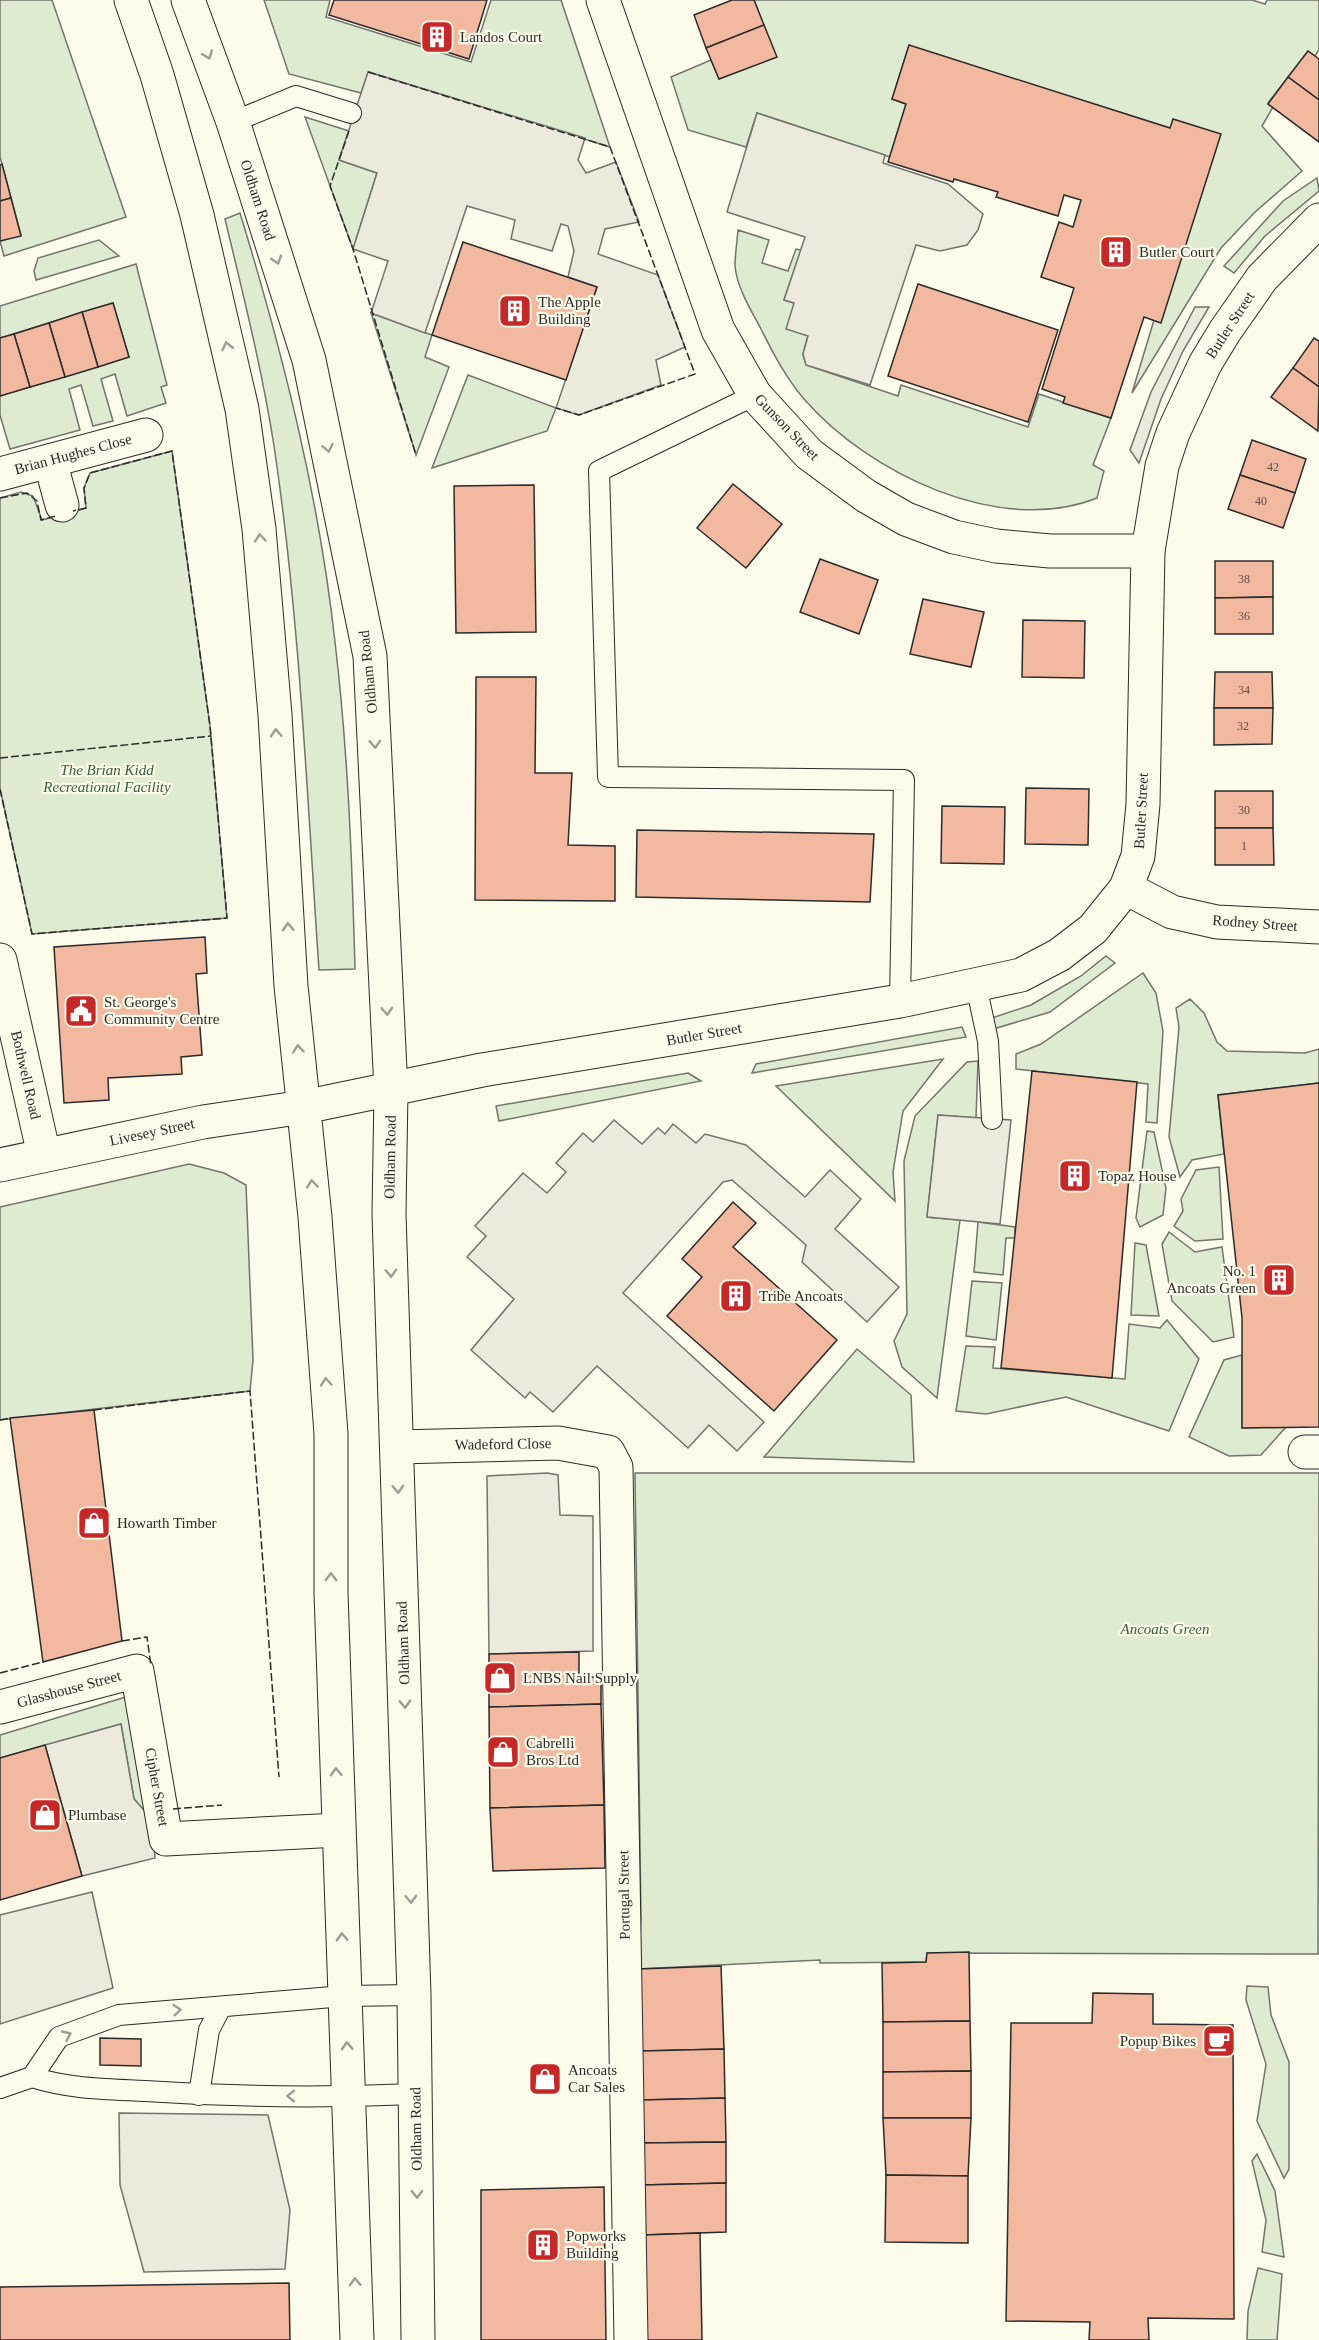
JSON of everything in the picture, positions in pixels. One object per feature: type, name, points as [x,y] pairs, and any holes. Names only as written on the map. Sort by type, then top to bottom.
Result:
[{"type":"main road","points":[[131,0],[158,75],[197,215],[242,409],[259,529],[275,716],[291,986],[304,1107],[331,1434],[331,1593],[357,2340]]},
{"type":"main road","name":"Oldham Road","points":[[188,0],[233,122],[309,360],[369,656],[391,1091],[389,1214],[414,1995],[418,2340]]},
{"type":"main road","name":"Gunson Street","points":[[603,0],[718,330],[755,395],[809,454],[866,496],[906,519],[954,537],[996,546],[1050,551],[1148,551]]},
{"type":"main road","name":"Butler Street","points":[[304,1107],[391,1091],[482,1070],[900,1001],[1021,975],[1059,955],[1093,929],[1126,888],[1138,856],[1143,804],[1148,551],[1162,466],[1185,405],[1205,364],[1257,285],[1319,220]]},
{"type":"main road","name":"Brian Hughes Close","points":[[0,474],[146,435]]},
{"type":"main road","points":[[50,461],[62,505]]},
{"type":"main road","name":"Rodney Street","points":[[1126,888],[1172,912],[1217,922],[1319,927]]},
{"type":"main road","name":"Bothwell Road","points":[[0,960],[44,1155]]},
{"type":"main road","name":"Livesey Street","points":[[0,1165],[203,1122],[304,1107]]},
{"type":"main road","name":"Wadeford Close","points":[[397,1447],[558,1443],[608,1452]]},
{"type":"main road","name":"Portugal Street","points":[[608,1452],[616,1467],[617,1475],[631,2340]]},
{"type":"main road","name":"Cipher Street","points":[[137,1671],[166,1839],[338,1830]]},
{"type":"main road","name":"Glasshouse Street","points":[[0,1707],[137,1671]]},
{"type":"lane","points":[[233,122],[296,96],[351,113]]},
{"type":"lane","points":[[755,395],[599,471],[608,777],[904,780],[900,1001]]},
{"type":"lane","points":[[979,999],[988,1041],[992,1119]]},
{"type":"lane","points":[[0,2088],[32,2077],[59,2037],[119,2015],[344,1995],[414,1995]]},
{"type":"lane","points":[[200,2095],[208,2030],[221,2007]]},
{"type":"lane","points":[[32,2077],[59,2086],[200,2095],[349,2097],[415,2094]]},
{"type":"green space","points":[[0,0],[52,0],[126,217],[4,256],[0,241],[21,235],[0,157]]},
{"type":"green space","points":[[264,0],[330,0],[326,17],[471,62],[491,0],[561,0],[610,147],[369,72],[361,93],[289,74]]},
{"type":"green space","points":[[754,0],[1252,0],[1265,4],[1267,0],[1319,0],[1319,50],[1315,56],[1308,51],[1268,103],[1273,107],[1262,126],[1302,171],[1255,212],[1221,248],[1132,393],[1154,320],[1170,128],[909,46],[892,99],[906,104],[890,157],[757,113],[746,147],[688,130],[671,77],[711,60],[719,79],[776,57]]},
{"type":"green space","points":[[305,117],[349,131],[339,160],[377,173],[353,249]]},
{"type":"green space","points":[[1317,178],[1319,191],[1265,236],[1234,273],[1224,266],[1283,201]]},
{"type":"green space","points":[[240,213],[271,319],[298,426],[328,587],[346,765],[355,969],[319,970],[302,708],[283,511],[264,389],[225,219]]},
{"type":"green space","points":[[738,230],[769,240],[762,263],[788,271],[796,249],[801,250],[784,300],[794,303],[808,336],[803,354],[806,365],[898,396],[901,385],[1028,427],[1039,394],[1111,418],[1093,465],[1104,471],[1097,498],[1059,508],[1019,509],[979,503],[938,491],[899,473],[863,451],[831,426],[804,399],[791,383],[775,356],[738,282],[735,266]]},
{"type":"green space","points":[[99,240],[119,256],[36,280],[34,271],[38,258]]},
{"type":"green space","points":[[136,264],[167,385],[161,387],[166,403],[127,416],[115,374],[101,379],[113,421],[93,426],[81,385],[69,389],[80,430],[10,449],[0,415],[0,396],[129,357],[113,303],[0,338],[0,306]]},
{"type":"green space","points":[[371,313],[432,335],[425,357],[449,367],[416,455]]},
{"type":"green space","points":[[468,375],[556,408],[547,431],[432,468]]},
{"type":"green space","name":"The Brian Kidd Recreational Facility","points":[[172,451],[210,726],[227,918],[32,934],[0,789],[0,498],[21,492],[33,496],[42,520],[86,508],[84,488],[90,473]]},
{"type":"green space","points":[[1106,956],[1115,963],[1050,1012],[980,1033],[977,1023],[1031,1005],[1081,976]]},
{"type":"green space","points":[[1143,973],[1156,993],[1163,1031],[1157,1123],[1146,1122],[1148,1084],[1016,1069],[1016,1054],[1041,1044]]},
{"type":"green space","points":[[1190,999],[1204,1013],[1217,1042],[1227,1051],[1305,1053],[1319,1049],[1319,1083],[1218,1095],[1224,1154],[1192,1160],[1180,1177],[1169,1137],[1179,1027],[1176,1008]]},
{"type":"green space","points":[[962,1027],[966,1037],[752,1073],[756,1064]]},
{"type":"green space","points":[[943,1059],[903,1111],[893,1172],[895,1201],[776,1086]]},
{"type":"green space","points":[[978,1061],[976,1118],[938,1115],[927,1217],[960,1220],[937,1398],[902,1367],[894,1341],[907,1314],[904,1161],[915,1116],[967,1062]]},
{"type":"green space","points":[[688,1073],[701,1081],[499,1121],[496,1106]]},
{"type":"green space","points":[[1147,1131],[1154,1132],[1166,1188],[1163,1215],[1140,1227],[1136,1218]]},
{"type":"green space","points":[[189,1164],[224,1173],[246,1185],[253,1360],[250,1391],[0,1420],[0,1207]]},
{"type":"green space","points":[[1219,1167],[1223,1239],[1195,1241],[1174,1226],[1183,1211],[1181,1199],[1196,1170]]},
{"type":"green space","points":[[978,1222],[1015,1227],[1015,1238],[1006,1238],[1003,1275],[974,1272]]},
{"type":"green space","points":[[1169,1232],[1195,1252],[1222,1247],[1234,1337],[1213,1342],[1172,1301],[1162,1244]]},
{"type":"green space","points":[[1135,1243],[1146,1245],[1159,1316],[1131,1315]]},
{"type":"green space","points":[[972,1281],[1002,1283],[996,1340],[966,1336]]},
{"type":"green space","points":[[1167,1320],[1199,1359],[1169,1431],[1066,1397],[986,1414],[956,1411],[966,1346],[995,1347],[993,1368],[1125,1379],[1129,1324],[1160,1328]]},
{"type":"green space","points":[[857,1349],[911,1395],[914,1462],[764,1457]]},
{"type":"green space","points":[[1242,1355],[1242,1428],[1286,1427],[1261,1455],[1229,1456],[1189,1437],[1224,1360]]},
{"type":"green space","name":"Ancoats Green","points":[[635,1473],[1319,1473],[1318,1954],[927,1953],[926,1962],[820,1963],[820,1960],[638,1969],[641,1919]]},
{"type":"green space","points":[[129,1696],[151,1818],[134,1799],[121,1724],[0,1758],[0,1735]]},
{"type":"green space","points":[[1247,1986],[1268,1987],[1271,2015],[1289,2062],[1289,2169],[1284,2178],[1257,2121],[1266,2064],[1246,2000]]},
{"type":"green space","points":[[1257,2154],[1275,2191],[1284,2257],[1262,2252],[1266,2220],[1252,2161]]},
{"type":"green space","points":[[1258,2268],[1282,2274],[1277,2340],[1247,2340],[1248,2311]]},
{"type":"shaded area","points":[[368,72],[585,138],[578,160],[586,173],[616,162],[639,222],[605,229],[598,254],[658,275],[685,347],[656,360],[661,385],[579,415],[556,408],[597,287],[568,277],[574,251],[568,226],[561,224],[552,251],[511,239],[515,220],[467,206],[425,333],[371,313],[388,261],[353,249],[377,173],[339,160]]},
{"type":"shaded area","points":[[757,113],[885,155],[883,163],[948,184],[983,214],[978,230],[967,245],[940,251],[916,245],[870,385],[806,365],[803,354],[808,336],[786,329],[794,303],[784,300],[805,237],[727,212]]},
{"type":"shaded area","points":[[1195,307],[1209,307],[1183,351],[1161,399],[1139,463],[1130,450],[1151,392]]},
{"type":"shaded area","points":[[938,1115],[1011,1120],[1000,1224],[927,1217]]},
{"type":"shaded area","points":[[614,1120],[642,1144],[658,1128],[665,1134],[673,1124],[696,1143],[705,1134],[746,1145],[805,1197],[830,1170],[861,1199],[835,1229],[899,1287],[867,1322],[802,1262],[806,1245],[732,1180],[723,1182],[623,1293],[764,1422],[737,1451],[709,1425],[688,1448],[597,1366],[553,1412],[530,1392],[525,1398],[471,1350],[514,1299],[467,1257],[486,1236],[475,1226],[523,1173],[547,1193],[566,1172],[556,1163],[583,1133],[593,1142]]},
{"type":"shaded area","points":[[547,1473],[558,1475],[560,1515],[593,1516],[593,1651],[489,1654],[487,1476]]},
{"type":"shaded area","points":[[121,1724],[134,1799],[151,1818],[155,1858],[82,1876],[45,1745]]},
{"type":"shaded area","points":[[92,1892],[113,1988],[0,2024],[0,1915]]},
{"type":"shaded area","points":[[119,2113],[268,2115],[290,2210],[285,2269],[144,2272],[120,2185]]},
{"type":"building","name":"Landos Court","points":[[334,0],[487,0],[469,59],[329,15]]},
{"type":"building","points":[[732,0],[754,0],[764,25],[706,48],[694,15]]},
{"type":"building","points":[[764,25],[777,57],[719,79],[706,48]]},
{"type":"building","name":"Butler Court","points":[[909,45],[1170,128],[1173,119],[1221,134],[1161,323],[1144,317],[1111,418],[1063,403],[1065,397],[1042,389],[1074,288],[1041,277],[1059,222],[1073,227],[1081,200],[1064,195],[1058,216],[996,197],[998,192],[954,179],[953,182],[888,162],[906,104],[892,99]]},
{"type":"building","points":[[1308,51],[1319,59],[1319,100],[1288,77]]},
{"type":"building","points":[[1288,77],[1319,100],[1319,142],[1268,104]]},
{"type":"building","points":[[2,164],[11,198],[0,201],[0,165]]},
{"type":"building","points":[[11,198],[21,236],[0,241],[0,201]]},
{"type":"building","name":"The Apple Building","points":[[463,242],[597,287],[566,380],[432,335]]},
{"type":"building","points":[[918,284],[1058,330],[1028,422],[888,376]]},
{"type":"building","points":[[113,303],[129,357],[98,367],[82,312]]},
{"type":"building","points":[[82,312],[98,367],[65,377],[49,323]]},
{"type":"building","points":[[49,323],[65,377],[30,387],[14,334]]},
{"type":"building","points":[[14,334],[30,387],[0,396],[0,338]]},
{"type":"building","points":[[1314,338],[1319,341],[1319,387],[1293,368]]},
{"type":"building","points":[[1293,368],[1319,387],[1318,431],[1271,397]]},
{"type":"building","points":[[1252,440],[1306,459],[1295,493],[1240,475]]},
{"type":"building","points":[[1240,475],[1295,493],[1283,528],[1228,509]]},
{"type":"building","points":[[733,484],[782,524],[746,568],[697,528]]},
{"type":"building","points":[[534,485],[536,632],[456,633],[454,486]]},
{"type":"building","points":[[820,559],[878,580],[859,634],[800,612]]},
{"type":"building","points":[[1215,561],[1273,561],[1273,597],[1215,598]]},
{"type":"building","points":[[1273,597],[1273,634],[1215,634],[1215,598]]},
{"type":"building","points":[[923,599],[984,612],[971,667],[910,654]]},
{"type":"building","points":[[1023,620],[1085,621],[1084,678],[1022,677]]},
{"type":"building","points":[[1215,672],[1272,672],[1273,708],[1214,708]]},
{"type":"building","points":[[476,677],[536,677],[535,773],[572,773],[568,845],[615,846],[615,901],[475,900]]},
{"type":"building","points":[[1214,708],[1273,708],[1272,744],[1214,745]]},
{"type":"building","points":[[1026,788],[1089,789],[1088,845],[1025,844]]},
{"type":"building","points":[[1215,791],[1273,791],[1273,828],[1215,828]]},
{"type":"building","points":[[942,806],[1005,807],[1004,864],[941,863]]},
{"type":"building","points":[[1215,828],[1273,828],[1274,865],[1215,865]]},
{"type":"building","points":[[637,830],[874,834],[870,902],[636,897]]},
{"type":"building","points":[[205,937],[207,973],[196,974],[202,1055],[181,1057],[182,1074],[108,1078],[109,1100],[64,1103],[54,947]]},
{"type":"building","name":"Topaz House","points":[[1032,1071],[1137,1082],[1112,1378],[1001,1368]]},
{"type":"building","name":"No. 1 Ancoats Green","points":[[1319,1083],[1319,1427],[1242,1428],[1242,1318],[1218,1095]]},
{"type":"building","name":"Tribe Ancoats","points":[[733,1202],[756,1223],[733,1247],[837,1340],[774,1411],[667,1316],[702,1277],[682,1259]]},
{"type":"building","points":[[94,1410],[122,1641],[43,1662],[10,1418]]},
{"type":"building","points":[[579,1652],[579,1677],[601,1677],[601,1704],[489,1707],[489,1654]]},
{"type":"building","points":[[601,1704],[604,1805],[490,1808],[489,1707]]},
{"type":"building","points":[[45,1745],[82,1876],[0,1900],[0,1758]]},
{"type":"building","points":[[604,1805],[605,1868],[493,1871],[490,1808]]},
{"type":"building","points":[[969,1952],[970,2021],[883,2022],[882,1963],[926,1962],[927,1953]]},
{"type":"building","points":[[721,1966],[724,2049],[641,2051],[638,1969]]},
{"type":"building","points":[[1093,1993],[1153,1994],[1153,2024],[1233,2025],[1234,2319],[1148,2318],[1149,2340],[1089,2340],[1090,2322],[1006,2321],[1011,2023],[1092,2023]]},
{"type":"building","points":[[970,2021],[971,2071],[883,2072],[883,2022]]},
{"type":"building","points":[[100,2038],[141,2039],[141,2066],[100,2065]]},
{"type":"building","points":[[724,2049],[725,2098],[641,2100],[641,2051]]},
{"type":"building","points":[[971,2071],[971,2118],[883,2118],[883,2072]]},
{"type":"building","points":[[725,2098],[726,2142],[642,2143],[641,2100]]},
{"type":"building","points":[[883,2118],[971,2118],[968,2176],[886,2175]]},
{"type":"building","points":[[726,2142],[726,2183],[642,2185],[642,2143]]},
{"type":"building","points":[[886,2175],[968,2176],[968,2243],[885,2242]]},
{"type":"building","points":[[726,2183],[726,2232],[644,2235],[642,2185]]},
{"type":"building","name":"Popworks Building","points":[[604,2187],[606,2340],[481,2340],[481,2190]]},
{"type":"building","points":[[700,2233],[702,2340],[647,2340],[644,2235]]},
{"type":"building","points":[[289,2283],[290,2340],[0,2340],[0,2287]]},
{"type":"fence","points":[[368,72],[610,147],[695,374],[579,415],[556,408]]},
{"type":"fence","points":[[349,131],[330,186],[353,249],[416,455]]},
{"type":"fence","points":[[0,789],[32,934],[227,918],[210,726],[172,451],[90,473],[84,488],[86,508],[73,511]]},
{"type":"fence","points":[[0,498],[27,493],[37,501],[41,520],[56,516]]},
{"type":"fence","points":[[0,758],[211,736]]},
{"type":"fence","points":[[94,1410],[250,1391],[279,1777]]},
{"type":"fence","points":[[0,1420],[10,1418]]},
{"type":"fence","points":[[122,1641],[147,1637],[151,1666]]},
{"type":"fence","points":[[0,1673],[43,1662]]},
{"type":"fence","points":[[173,1809],[222,1805]]},
{"type":"place","name":"Landos Court","points":[[437,37]]},
{"type":"place","name":"Butler Court","points":[[1116,252]]},
{"type":"place","name":"The Apple Building","points":[[515,311]]},
{"type":"place","name":"St. George's Community Centre","points":[[81,1011]]},
{"type":"place","name":"Topaz House","points":[[1075,1176]]},
{"type":"place","name":"No. 1 Ancoats Green","points":[[1279,1280]]},
{"type":"place","name":"Tribe Ancoats","points":[[736,1296]]},
{"type":"place","name":"Howarth Timber","points":[[94,1523]]},
{"type":"place","name":"LNBS Nail Supply","points":[[500,1678]]},
{"type":"place","name":"Cabrelli Bros Ltd","points":[[503,1752]]},
{"type":"place","name":"Plumbase","points":[[45,1815]]},
{"type":"place","name":"Popup Bikes","points":[[1219,2041]]},
{"type":"place","name":"Ancoats Car Sales","points":[[545,2079]]},
{"type":"place","name":"Popworks Building","points":[[543,2245]]}]
